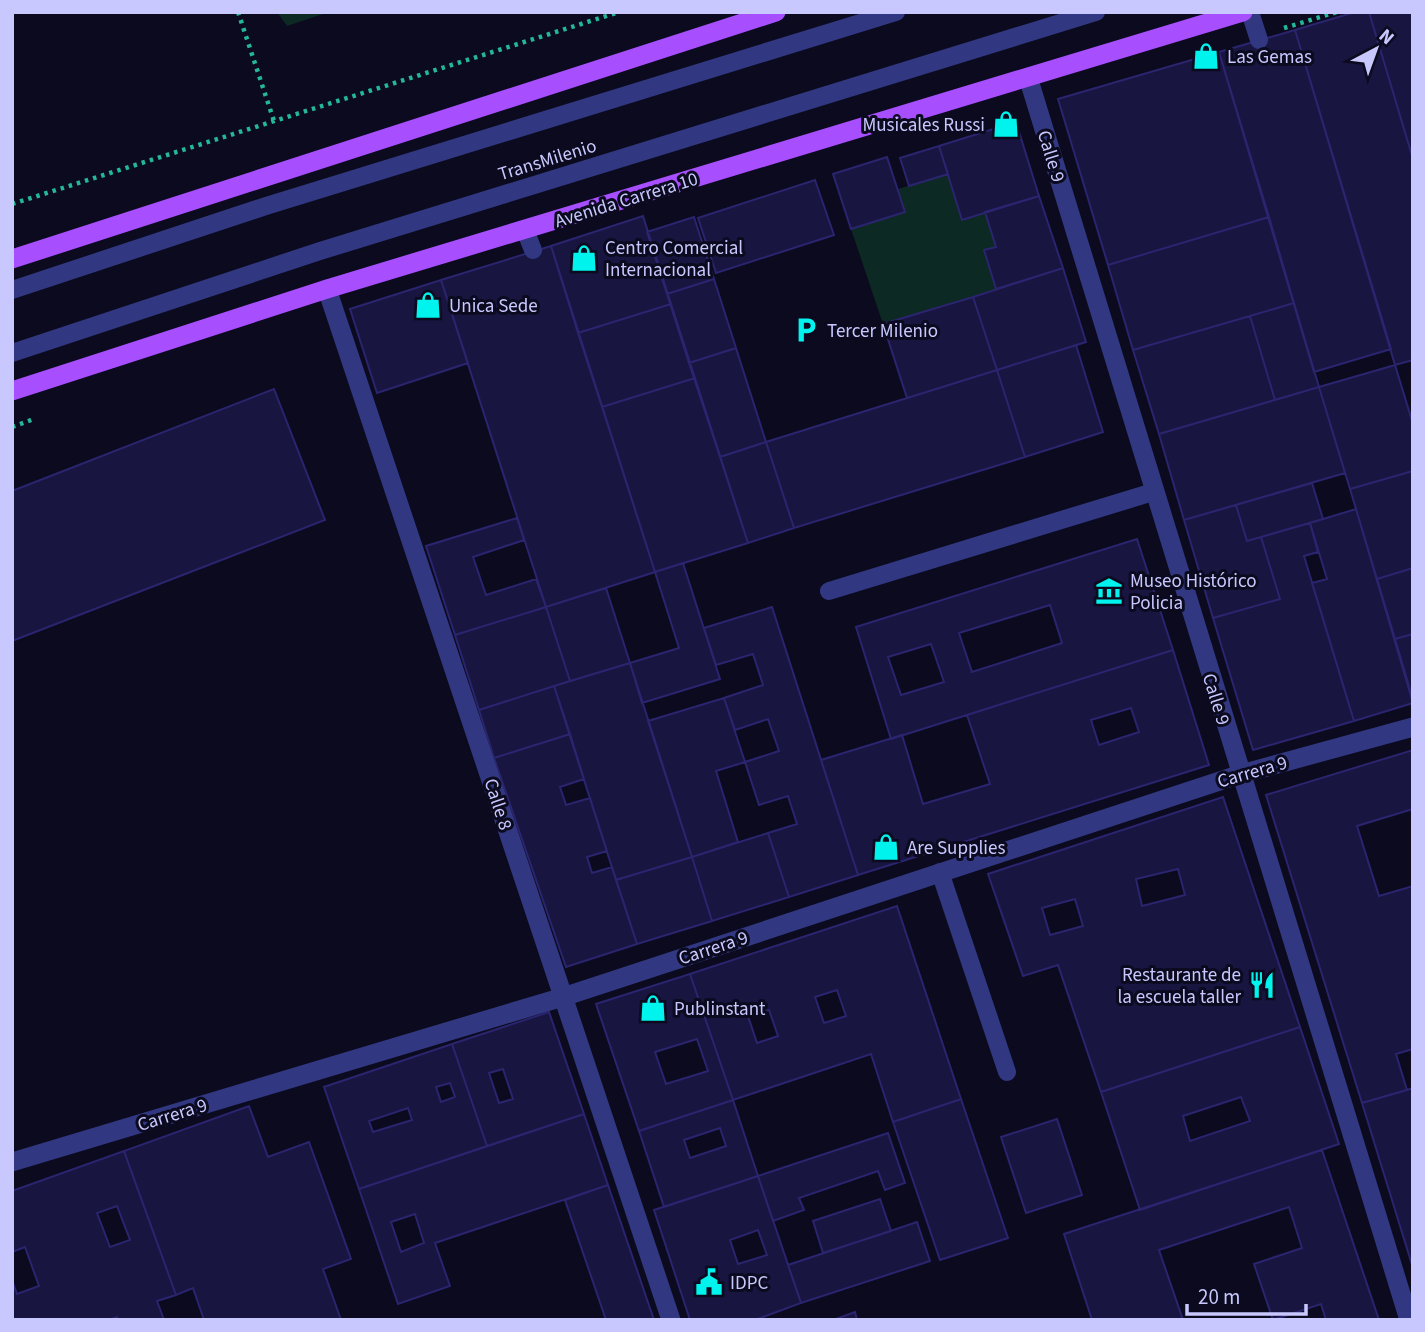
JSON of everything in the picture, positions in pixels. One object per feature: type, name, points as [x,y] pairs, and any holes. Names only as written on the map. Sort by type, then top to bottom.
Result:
[{"type":"main road","points":[[12,259],[776,12]]},
{"type":"main road","name":"Avenida Carrera 10","points":[[12,391],[327,289],[1242,12]]},
{"type":"street","name":"Calle 9","points":[[1028,77],[1153,492],[1409,1320]]},
{"type":"street","name":"Calle 8","points":[[327,289],[671,1320]]},
{"type":"street","name":"Carrera 9","points":[[12,1162],[563,997],[1241,774],[1413,727]]},
{"type":"lane","name":"TransMilenio","points":[[12,290],[279,201],[896,12]]},
{"type":"lane","name":"TransMilenio","points":[[12,353],[333,247],[1096,12]]},
{"type":"lane","points":[[1250,12],[1259,40]]},
{"type":"lane","points":[[525,230],[533,250]]},
{"type":"lane","points":[[828,592],[1153,492]]},
{"type":"lane","points":[[940,872],[1007,1072]]},
{"type":"path","points":[[238,12],[274,121]]},
{"type":"path","points":[[12,204],[619,12]]},
{"type":"green space","points":[[277,12],[329,12],[287,26]]},
{"type":"green space","points":[[948,174],[985,212],[996,247],[984,251],[996,289],[883,324],[851,229],[905,212],[898,189]]},
{"type":"building","points":[[1355,12],[1369,12],[1413,159],[1413,360],[1395,365],[1295,30]]},
{"type":"building","points":[[1369,12],[1413,12],[1413,159]]},
{"type":"building","points":[[1295,30],[1391,349],[1314,372],[1219,52]]},
{"type":"building","points":[[1219,52],[1269,217],[1108,265],[1058,99]]},
{"type":"building","points":[[1016,122],[1039,196],[962,220],[939,146]]},
{"type":"building","points":[[939,146],[948,174],[909,186],[900,158]]},
{"type":"building","points":[[887,157],[905,212],[851,229],[833,174]]},
{"type":"building","points":[[815,180],[834,235],[716,273],[698,218]]},
{"type":"building","points":[[1039,196],[1063,268],[996,289],[984,250],[996,247],[985,212]]},
{"type":"building","points":[[643,216],[671,304],[578,333],[551,246]]},
{"type":"building","points":[[694,217],[714,279],[667,294],[647,232]]},
{"type":"building","points":[[1269,217],[1294,303],[1133,350],[1108,265]]},
{"type":"building","points":[[551,246],[655,572],[546,607],[441,280]]},
{"type":"building","points":[[1063,268],[1086,342],[997,370],[973,297]]},
{"type":"building","points":[[714,279],[736,348],[689,363],[667,294]]},
{"type":"building","points":[[441,280],[468,363],[377,393],[350,309]]},
{"type":"building","points":[[973,297],[997,370],[907,398],[883,324]]},
{"type":"building","points":[[1294,303],[1319,387],[1275,400],[1250,316]]},
{"type":"building","points":[[671,304],[695,378],[602,407],[578,333]]},
{"type":"building","points":[[1250,316],[1275,400],[1159,434],[1133,350]]},
{"type":"building","points":[[1076,345],[1103,432],[1025,457],[997,370]]},
{"type":"building","points":[[736,348],[766,442],[720,457],[689,363]]},
{"type":"building","points":[[1395,365],[1413,424],[1413,471],[1350,489],[1319,387]]},
{"type":"building","points":[[997,370],[1025,457],[794,528],[766,442]]},
{"type":"building","points":[[695,378],[748,543],[655,572],[602,407]]},
{"type":"building","points":[[1319,387],[1345,473],[1184,520],[1159,434]]},
{"type":"building","points":[[274,389],[325,520],[12,641],[12,491]]},
{"type":"building","points":[[766,442],[794,528],[748,543],[720,457]]},
{"type":"building","points":[[1413,471],[1413,568],[1377,579],[1350,489]]},
{"type":"building","points":[[1312,483],[1323,519],[1247,541],[1236,505]]},
{"type":"building","points":[[1236,505],[1247,541],[1261,537],[1280,599],[1213,618],[1184,520]]},
{"type":"building","points":[[1356,509],[1413,703],[1354,721],[1312,583],[1327,579],[1310,523]]},
{"type":"building","points":[[517,518],[524,540],[473,557],[486,595],[536,579],[546,607],[455,635],[426,546]]},
{"type":"building","points":[[1310,523],[1318,552],[1304,556],[1354,721],[1253,750],[1213,618],[1280,599],[1261,537]]},
{"type":"building","points":[[1137,539],[1173,650],[891,739],[856,627]],"holes":[[[1050,605],[1062,643],[972,672],[959,633]],[[931,644],[944,682],[901,695],[888,657]]]},
{"type":"building","points":[[683,563],[720,679],[642,703],[630,663],[679,648],[655,572]]},
{"type":"building","points":[[1413,568],[1413,634],[1395,639],[1377,579]]},
{"type":"building","points":[[606,588],[630,663],[570,681],[546,607]]},
{"type":"building","points":[[546,607],[570,681],[479,710],[455,635]]},
{"type":"building","points":[[772,607],[858,875],[789,897],[768,833],[797,824],[788,796],[759,805],[745,762],[779,751],[768,719],[735,730],[724,698],[763,685],[753,654],[716,665],[704,628]]},
{"type":"building","points":[[1413,634],[1413,700],[1395,639]]},
{"type":"building","points":[[1173,650],[1209,765],[858,875],[821,760],[902,735],[923,804],[990,784],[967,715]],"holes":[[[1131,708],[1139,732],[1099,745],[1091,720]]]},
{"type":"building","points":[[630,663],[692,857],[616,880],[554,686]]},
{"type":"building","points":[[554,686],[570,734],[494,758],[479,710]]},
{"type":"building","points":[[724,698],[745,762],[716,771],[738,842],[692,857],[648,721]]},
{"type":"building","points":[[570,734],[584,779],[560,787],[566,805],[590,798],[607,851],[587,857],[592,873],[612,867],[637,944],[566,967],[494,758]]},
{"type":"building","points":[[1413,750],[1413,809],[1357,826],[1379,896],[1413,886],[1413,1049],[1396,1054],[1407,1090],[1362,1103],[1266,795]]},
{"type":"building","points":[[1223,797],[1300,1027],[1101,1092],[1058,965],[1023,976],[988,874]],"holes":[[[1178,869],[1185,895],[1142,906],[1136,879]],[[1075,899],[1083,926],[1050,935],[1042,908]]]},
{"type":"building","points":[[768,833],[789,897],[712,921],[692,857]]},
{"type":"building","points":[[692,857],[712,921],[637,944],[616,880]]},
{"type":"building","points":[[897,906],[961,1099],[893,1122],[871,1054],[733,1100],[690,974]],"holes":[[[837,990],[846,1016],[824,1023],[815,997]],[[769,1010],[778,1036],[757,1043],[748,1016]]]},
{"type":"building","points":[[690,974],[733,1100],[639,1131],[596,1004]],"holes":[[[697,1039],[708,1071],[666,1084],[655,1052]]]},
{"type":"building","points":[[549,1012],[584,1114],[487,1146],[452,1044]],"holes":[[[503,1069],[513,1099],[499,1103],[489,1073]]]},
{"type":"building","points":[[1300,1027],[1339,1144],[1140,1210],[1101,1092]],"holes":[[[1241,1097],[1250,1121],[1190,1141],[1183,1116]]]},
{"type":"building","points":[[452,1044],[487,1146],[359,1189],[324,1087]],"holes":[[[450,1083],[455,1097],[441,1102],[436,1087]],[[408,1108],[412,1120],[373,1132],[369,1121]]]},
{"type":"building","points":[[1413,1088],[1413,1268],[1362,1103]]},
{"type":"building","points":[[961,1099],[1008,1238],[940,1260],[893,1122]]},
{"type":"building","points":[[733,1100],[758,1176],[664,1207],[639,1131]],"holes":[[[720,1128],[726,1146],[690,1158],[684,1140]]]},
{"type":"building","points":[[249,1106],[268,1157],[309,1142],[351,1259],[323,1269],[341,1320],[204,1320],[193,1288],[176,1295],[124,1151]]},
{"type":"building","points":[[584,1114],[608,1185],[435,1243],[450,1286],[398,1304],[359,1189]],"holes":[[[415,1214],[424,1243],[401,1252],[391,1222]]]},
{"type":"building","points":[[1057,1119],[1082,1195],[1026,1213],[1001,1137]]},
{"type":"building","points":[[888,1133],[905,1183],[885,1190],[878,1171],[799,1198],[804,1210],[773,1221],[758,1176]]},
{"type":"building","points":[[1322,1150],[1379,1320],[1326,1320],[1321,1304],[1273,1320],[1254,1264],[1302,1248],[1289,1207],[1159,1250],[1183,1320],[1092,1320],[1064,1234]]},
{"type":"building","points":[[124,1151],[176,1295],[157,1301],[164,1320],[118,1320],[117,1317],[109,1320],[12,1320],[12,1280],[17,1294],[39,1286],[25,1247],[12,1252],[12,1191]],"holes":[[[117,1206],[130,1240],[110,1247],[97,1213]]]},
{"type":"building","points":[[758,1176],[801,1303],[755,1320],[690,1320],[654,1210]],"holes":[[[758,1230],[767,1255],[738,1264],[730,1240]]]},
{"type":"building","points":[[608,1185],[654,1320],[606,1320],[565,1200]]},
{"type":"building","points":[[880,1199],[891,1231],[823,1253],[813,1221]]},
{"type":"building","points":[[917,1222],[930,1261],[801,1303],[788,1265]]},
{"type":"building","points":[[855,1312],[857,1320],[833,1320]]},
{"type":"place","name":"Las Gemas","points":[[1206,56]]},
{"type":"place","name":"Musicales Russi","points":[[1006,124]]},
{"type":"place","name":"Centro Comercial Internacional","points":[[584,258]]},
{"type":"place","name":"Unica Sede","points":[[428,305]]},
{"type":"place","name":"Tercer Milenio","points":[[806,330]]},
{"type":"place","name":"Museo Histórico Policia","points":[[1109,591]]},
{"type":"place","name":"Are Supplies","points":[[886,847]]},
{"type":"place","name":"Restaurante de la escuela taller","points":[[1262,985]]},
{"type":"place","name":"Publinstant","points":[[653,1008]]},
{"type":"place","name":"IDPC","points":[[709,1282]]}]
